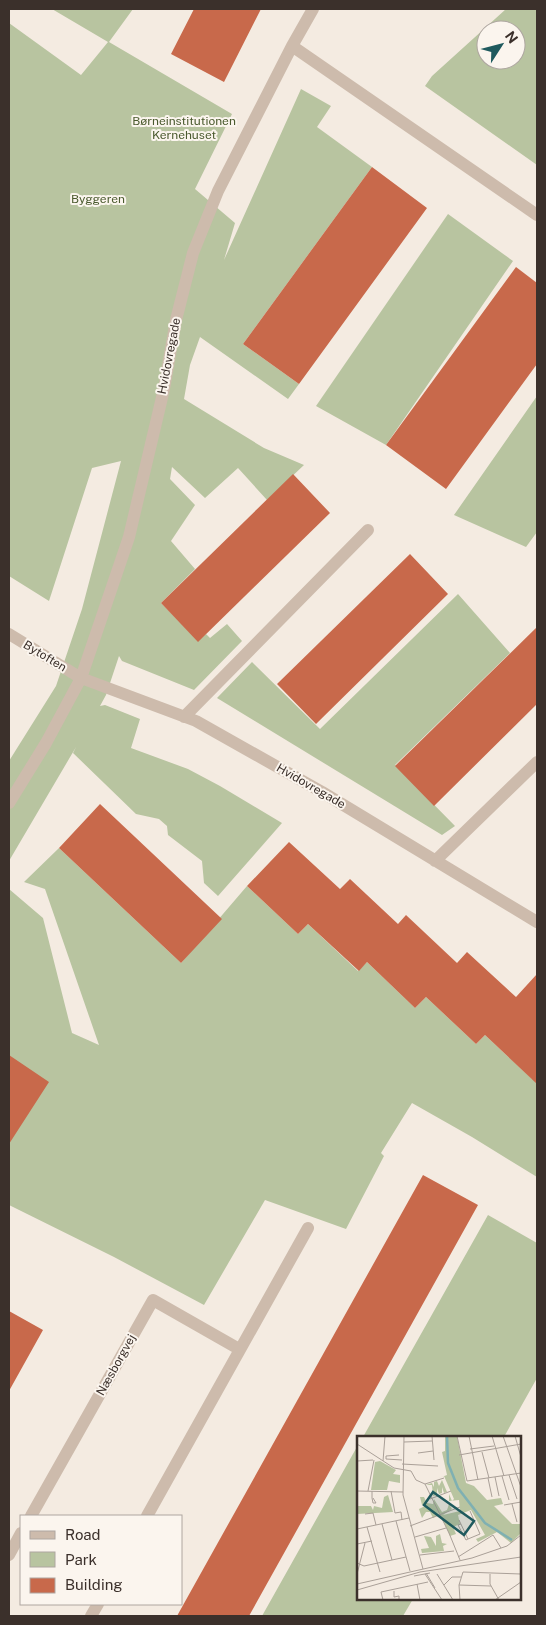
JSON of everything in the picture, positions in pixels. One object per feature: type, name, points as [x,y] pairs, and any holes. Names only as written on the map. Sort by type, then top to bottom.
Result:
[{"type":"street","name":"Hvidovregade","points":[[9,804],[46,743],[81,678],[129,537],[164,389],[176,320],[194,253],[218,191],[313,9]]},
{"type":"street","points":[[292,46],[537,215]]},
{"type":"street","points":[[184,717],[368,530]]},
{"type":"street","name":"Bytoften","points":[[9,634],[81,678]]},
{"type":"street","name":"Hvidovregade","points":[[81,678],[196,721],[322,792],[537,922]]},
{"type":"street","points":[[435,861],[537,762]]},
{"type":"street","points":[[148,1515],[308,1228]]},
{"type":"street","name":"Næsborgvej","points":[[32,1515],[153,1300],[239,1350]]},
{"type":"street","points":[[9,1555],[20,1535]]},
{"type":"street","points":[[91,1616],[97,1605]]},
{"type":"green space","points":[[52,9],[133,9],[109,42],[232,114],[195,189],[235,223],[224,260],[301,89],[331,106],[317,127],[372,167],[243,344],[299,384],[288,399],[200,337],[190,365],[184,399],[264,448],[304,465],[267,500],[238,468],[205,498],[172,467],[170,479],[195,505],[171,541],[195,569],[161,603],[198,641],[206,634],[210,638],[227,624],[242,641],[194,690],[122,661],[119,656],[106,695],[100,706],[105,705],[140,719],[131,748],[188,769],[282,823],[218,896],[204,883],[202,861],[168,835],[167,826],[159,819],[136,814],[73,753],[76,747],[9,861],[9,761],[56,686],[82,609],[121,461],[92,468],[49,601],[9,576],[9,23],[81,75],[108,42]]},
{"type":"green space","points":[[506,9],[537,9],[537,165],[425,86],[432,76],[476,36],[476,70],[526,70],[526,20],[494,20]]},
{"type":"green space","points":[[448,214],[513,261],[386,445],[316,406]]},
{"type":"green space","points":[[537,396],[537,532],[526,547],[454,515]]},
{"type":"green space","points":[[458,594],[510,653],[395,765],[455,826],[442,835],[217,698],[252,662],[320,729]]},
{"type":"green space","points":[[59,848],[181,963],[247,886],[298,934],[308,924],[358,971],[367,962],[415,1008],[426,997],[476,1044],[485,1035],[532,1079],[537,1074],[537,1177],[412,1103],[381,1153],[384,1156],[346,1229],[265,1200],[204,1305],[114,1257],[9,1205],[9,889],[43,918],[72,1033],[99,1045],[45,889],[24,882]]},
{"type":"green space","points":[[488,1215],[537,1243],[537,1378],[505,1436],[364,1436]]},
{"type":"green space","points":[[357,1447],[357,1600],[412,1600],[403,1616],[262,1616]]},
{"type":"building","points":[[194,9],[261,9],[224,82],[171,54]]},
{"type":"building","points":[[372,167],[427,208],[299,384],[243,344]]},
{"type":"building","points":[[516,267],[537,283],[537,364],[446,489],[386,445]]},
{"type":"building","points":[[293,474],[330,513],[198,642],[161,603]]},
{"type":"building","points":[[410,554],[448,594],[316,724],[277,684]]},
{"type":"building","points":[[537,627],[537,704],[434,806],[395,766]]},
{"type":"building","points":[[100,804],[222,919],[181,963],[59,848]]},
{"type":"building","points":[[289,842],[340,889],[350,879],[398,924],[406,915],[457,963],[467,952],[516,997],[537,974],[537,1084],[485,1035],[476,1044],[426,997],[415,1008],[367,962],[359,971],[308,924],[298,934],[247,886]]},
{"type":"building","points":[[9,1055],[49,1082],[9,1144]]},
{"type":"building","points":[[423,1175],[478,1205],[249,1616],[177,1616]]},
{"type":"building","points":[[9,1311],[43,1330],[9,1391]]},
{"type":"park label","name":"Børneinstitutionen Kernehuset","points":[[184,128]]},
{"type":"park label","name":"Byggeren","points":[[98,199]]}]
